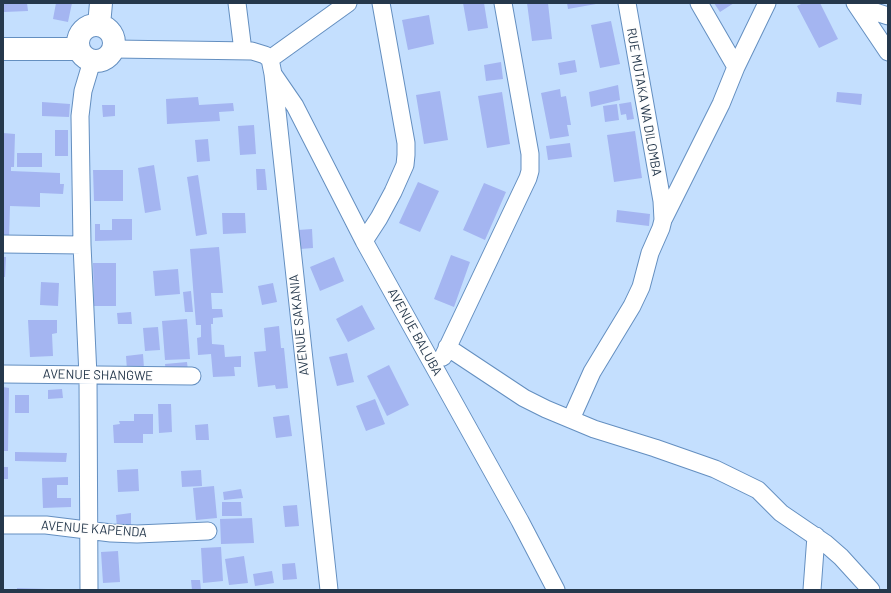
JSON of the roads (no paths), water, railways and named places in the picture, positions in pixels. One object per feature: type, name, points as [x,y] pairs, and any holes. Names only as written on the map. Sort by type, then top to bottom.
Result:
[{"type":"street","points":[[99,25],[101,3]]},
{"type":"street","points":[[237,3],[243,51]]},
{"type":"street","points":[[114,49],[243,51],[265,55],[272,67],[348,3]]},
{"type":"street","points":[[364,241],[394,192],[405,165],[406,155],[406,143],[381,3]]},
{"type":"street","points":[[436,370],[530,171],[530,154],[503,3]]},
{"type":"street","name":"RUE MUTAKA WA DILOMBA","points":[[627,3],[662,201],[663,220]]},
{"type":"street","points":[[699,3],[736,67]]},
{"type":"street","points":[[571,419],[592,372],[632,306],[641,287],[650,253],[663,220],[721,104],[736,67],[767,3]]},
{"type":"street","points":[[856,5],[888,16]]},
{"type":"street","points":[[856,5],[888,52]]},
{"type":"street","points":[[3,49],[85,55],[103,61],[114,49],[115,40],[108,29],[99,25],[94,25],[84,29],[78,38],[85,55],[80,116],[82,245],[88,376],[89,590]]},
{"type":"street","name":"AVENUE BALUBA","points":[[272,67],[295,106],[364,241],[556,590]]},
{"type":"street","name":"AVENUE SAKANIA","points":[[272,67],[329,590]]},
{"type":"street","points":[[3,244],[82,245]]},
{"type":"street","points":[[448,346],[524,398],[546,409],[594,429],[703,465],[738,479],[758,490],[781,513],[816,536],[841,557],[871,590]]},
{"type":"street","name":"AVENUE SHANGWE","points":[[3,374],[192,376]]},
{"type":"street","name":"AVENUE KAPENDA","points":[[3,525],[46,526],[111,533],[137,534],[208,531]]},
{"type":"street","points":[[812,590],[816,536]]}]
